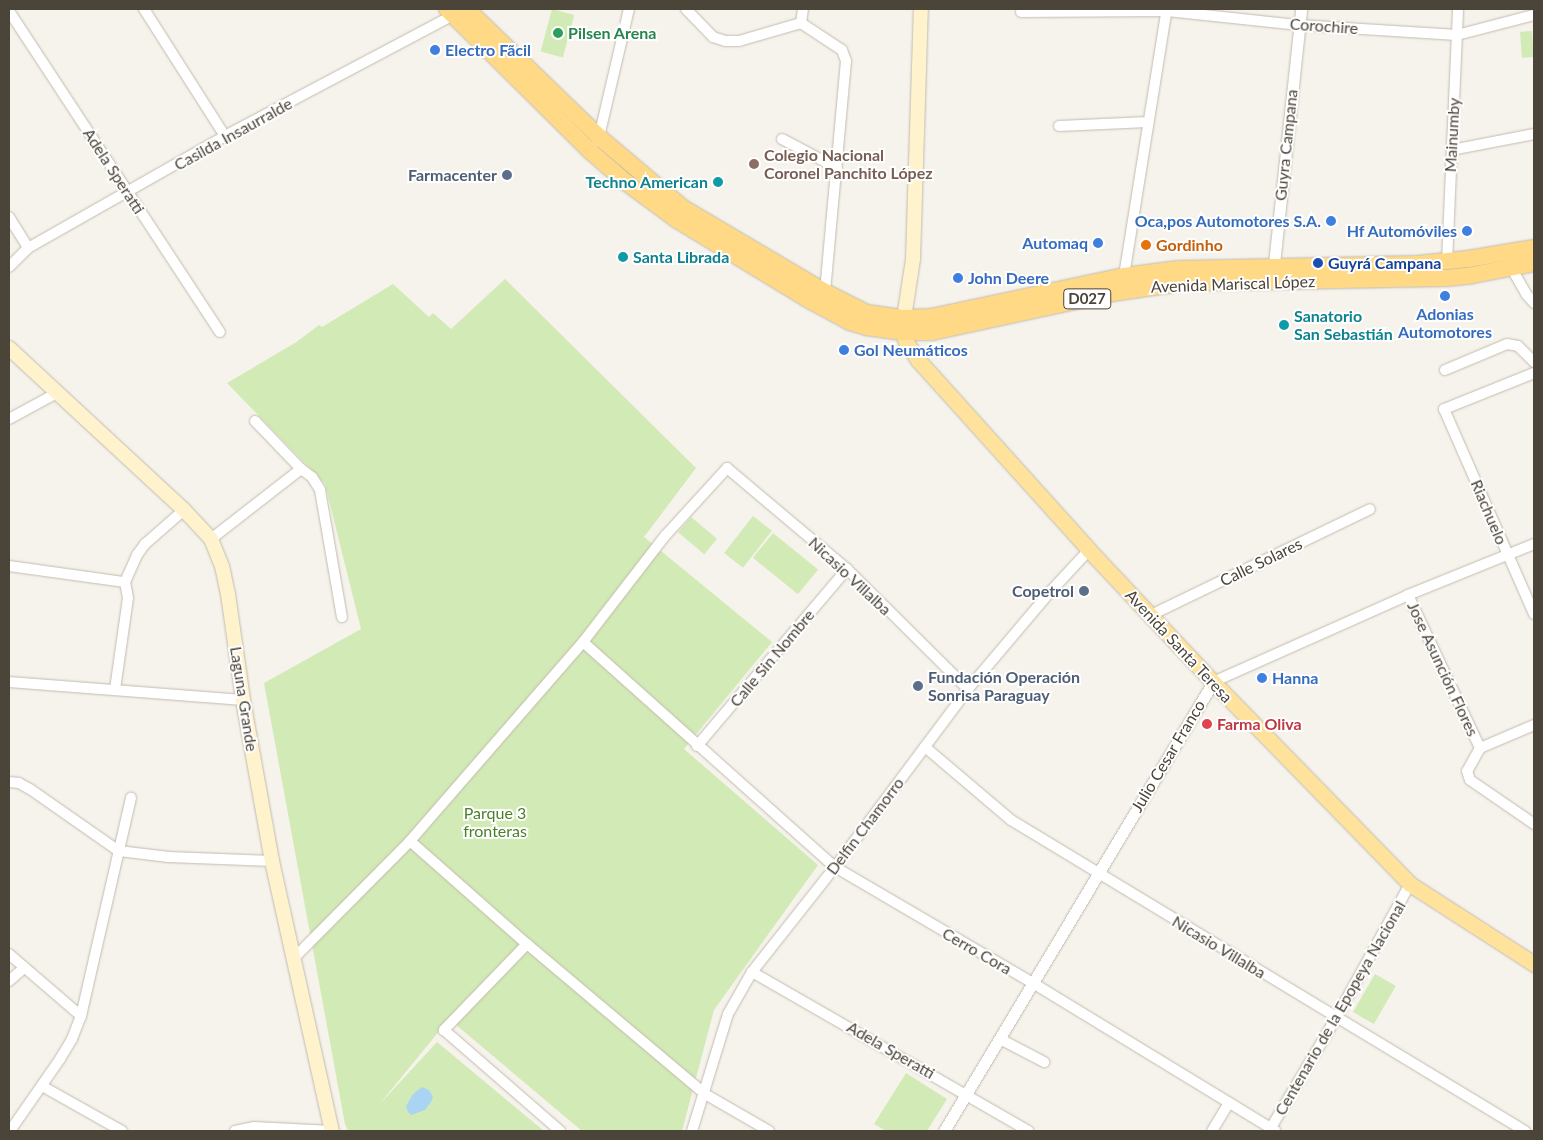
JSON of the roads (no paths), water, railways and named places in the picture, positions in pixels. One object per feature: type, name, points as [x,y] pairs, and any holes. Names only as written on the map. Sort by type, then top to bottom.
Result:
[{"type":"highway","name":"Avenida Mariscal López","points":[[457,10],[599,137],[683,208],[824,292],[867,313],[903,325],[1124,276],[1179,269],[1273,274],[1428,278],[1473,275],[1534,248]]},
{"type":"highway","name":"Avenida Mariscal López","points":[[457,10],[594,154],[627,183],[677,220],[811,301],[850,322],[866,327],[903,325],[946,329],[1147,287],[1273,274],[1447,262],[1534,262]]},
{"type":"main road","points":[[903,325],[912,259],[921,9]]},
{"type":"main road","name":"Avenida Santa Teresa","points":[[903,325],[906,342],[919,361],[1089,550],[1213,682],[1410,884],[1534,964]]},
{"type":"main road","name":"Laguna Grande","points":[[9,348],[184,510],[211,539],[222,566],[228,594],[272,861],[332,1131]]},
{"type":"street","points":[[144,9],[225,136]]},
{"type":"street","points":[[594,154],[628,9]]},
{"type":"street","points":[[686,9],[713,37],[725,41],[738,41],[801,23],[842,50],[845,55],[837,168],[824,292]]},
{"type":"street","points":[[801,23],[802,9]]},
{"type":"street","name":"Guyra Campana","points":[[1273,274],[1301,9]]},
{"type":"street","name":"Mainumby","points":[[1447,262],[1458,9]]},
{"type":"street","name":"Casilda Insaurralde","points":[[9,267],[28,248],[225,136],[457,10]]},
{"type":"street","points":[[1124,276],[1167,10]]},
{"type":"street","name":"Corochire","points":[[1021,12],[1167,10],[1299,25],[1457,35],[1534,14]]},
{"type":"street","name":"Adela Speratti","points":[[9,11],[220,332]]},
{"type":"street","points":[[1060,126],[1148,122]]},
{"type":"street","points":[[1452,150],[1534,134]]},
{"type":"street","points":[[782,139],[837,168]]},
{"type":"street","points":[[9,217],[28,248]]},
{"type":"street","points":[[1507,261],[1534,303]]},
{"type":"street","points":[[1445,370],[1507,344],[1518,346],[1534,362]]},
{"type":"street","name":"Riachuelo","points":[[1534,373],[1444,409],[1534,614]]},
{"type":"street","points":[[9,418],[57,393]]},
{"type":"street","points":[[255,421],[301,469],[312,477],[320,490],[342,617]]},
{"type":"street","name":"Nicasio Villalba","points":[[583,642],[665,536],[727,468],[847,570],[968,688]]},
{"type":"street","points":[[211,539],[301,469]]},
{"type":"street","name":"Calle Solares","points":[[1151,615],[1370,509]]},
{"type":"street","points":[[115,689],[128,598],[125,582],[145,544],[184,510]]},
{"type":"street","name":"Julio Cesar Franco","points":[[944,1131],[1213,682],[1408,595],[1534,544]]},
{"type":"street","name":"Delfin Chamorro","points":[[692,1131],[728,1014],[752,972],[834,867],[968,688],[1050,592],[1089,550]]},
{"type":"street","points":[[9,566],[125,582]]},
{"type":"street","name":"Calle Sin Nombre","points":[[697,746],[847,570]]},
{"type":"street","name":"Jose Asunción Flores","points":[[1408,595],[1480,748],[1467,771],[1470,780],[1534,824]]},
{"type":"street","points":[[293,959],[410,841],[583,642]]},
{"type":"street","name":"Cerro Cora","points":[[583,642],[834,867],[1033,983],[1272,1130]]},
{"type":"street","points":[[9,682],[244,700]]},
{"type":"street","points":[[1480,748],[1534,725]]},
{"type":"street","name":"Nicasio Villalba","points":[[924,747],[1011,820],[1525,1131]]},
{"type":"street","points":[[9,782],[19,783],[30,789],[119,851],[169,858],[272,861]]},
{"type":"street","points":[[10,1131],[72,1039],[81,1016],[131,798]]},
{"type":"street","points":[[410,841],[527,944],[704,1094],[769,1131]]},
{"type":"street","name":"Centenario de la Epopeya Nacional","points":[[1272,1130],[1410,884]]},
{"type":"street","points":[[527,944],[444,1030],[560,1131]]},
{"type":"street","points":[[9,954],[81,1016]]},
{"type":"street","points":[[9,981],[24,968]]},
{"type":"street","name":"Adela Speratti","points":[[752,972],[967,1094],[1028,1131]]},
{"type":"street","points":[[1000,1039],[1044,1062]]},
{"type":"street","points":[[42,1086],[122,1131]]},
{"type":"street","points":[[1212,1131],[1229,1103]]},
{"type":"street","points":[[235,1131],[254,1127],[332,1131]]},
{"type":"water","points":[[422,1087],[429,1090],[433,1097],[425,1110],[411,1115],[406,1106],[413,1094]]},
{"type":"place","name":"Pilsen Arena","points":[[558,33]]},
{"type":"place","name":"Electro Fãcil","points":[[435,50]]},
{"type":"place","name":"Colegio Nacional Coronel Panchito López","points":[[754,164]]},
{"type":"place","name":"Farmacenter","points":[[507,175]]},
{"type":"place","name":"Techno American","points":[[718,182]]},
{"type":"place","name":"Oca,pos Automotores S.A.","points":[[1331,221]]},
{"type":"place","name":"Hf Automóviles","points":[[1467,231]]},
{"type":"place","name":"Automaq","points":[[1098,243]]},
{"type":"place","name":"Gordinho","points":[[1146,245]]},
{"type":"place","name":"Santa Librada","points":[[623,257]]},
{"type":"place","name":"Guyrá Campana","points":[[1318,263]]},
{"type":"place","name":"John Deere","points":[[958,278]]},
{"type":"place","name":"Adonias Automotores","points":[[1445,296]]},
{"type":"place","name":"Sanatorio San Sebastián","points":[[1284,325]]},
{"type":"place","name":"Gol Neumáticos","points":[[844,350]]},
{"type":"place","name":"Copetrol","points":[[1084,591]]},
{"type":"place","name":"Hanna","points":[[1262,678]]},
{"type":"place","name":"Fundación Operación Sonrisa Paraguay","points":[[918,686]]},
{"type":"place","name":"Farma Oliva","points":[[1207,724]]},
{"type":"park label","name":"Parque 3 fronteras","points":[[495,822]]}]
